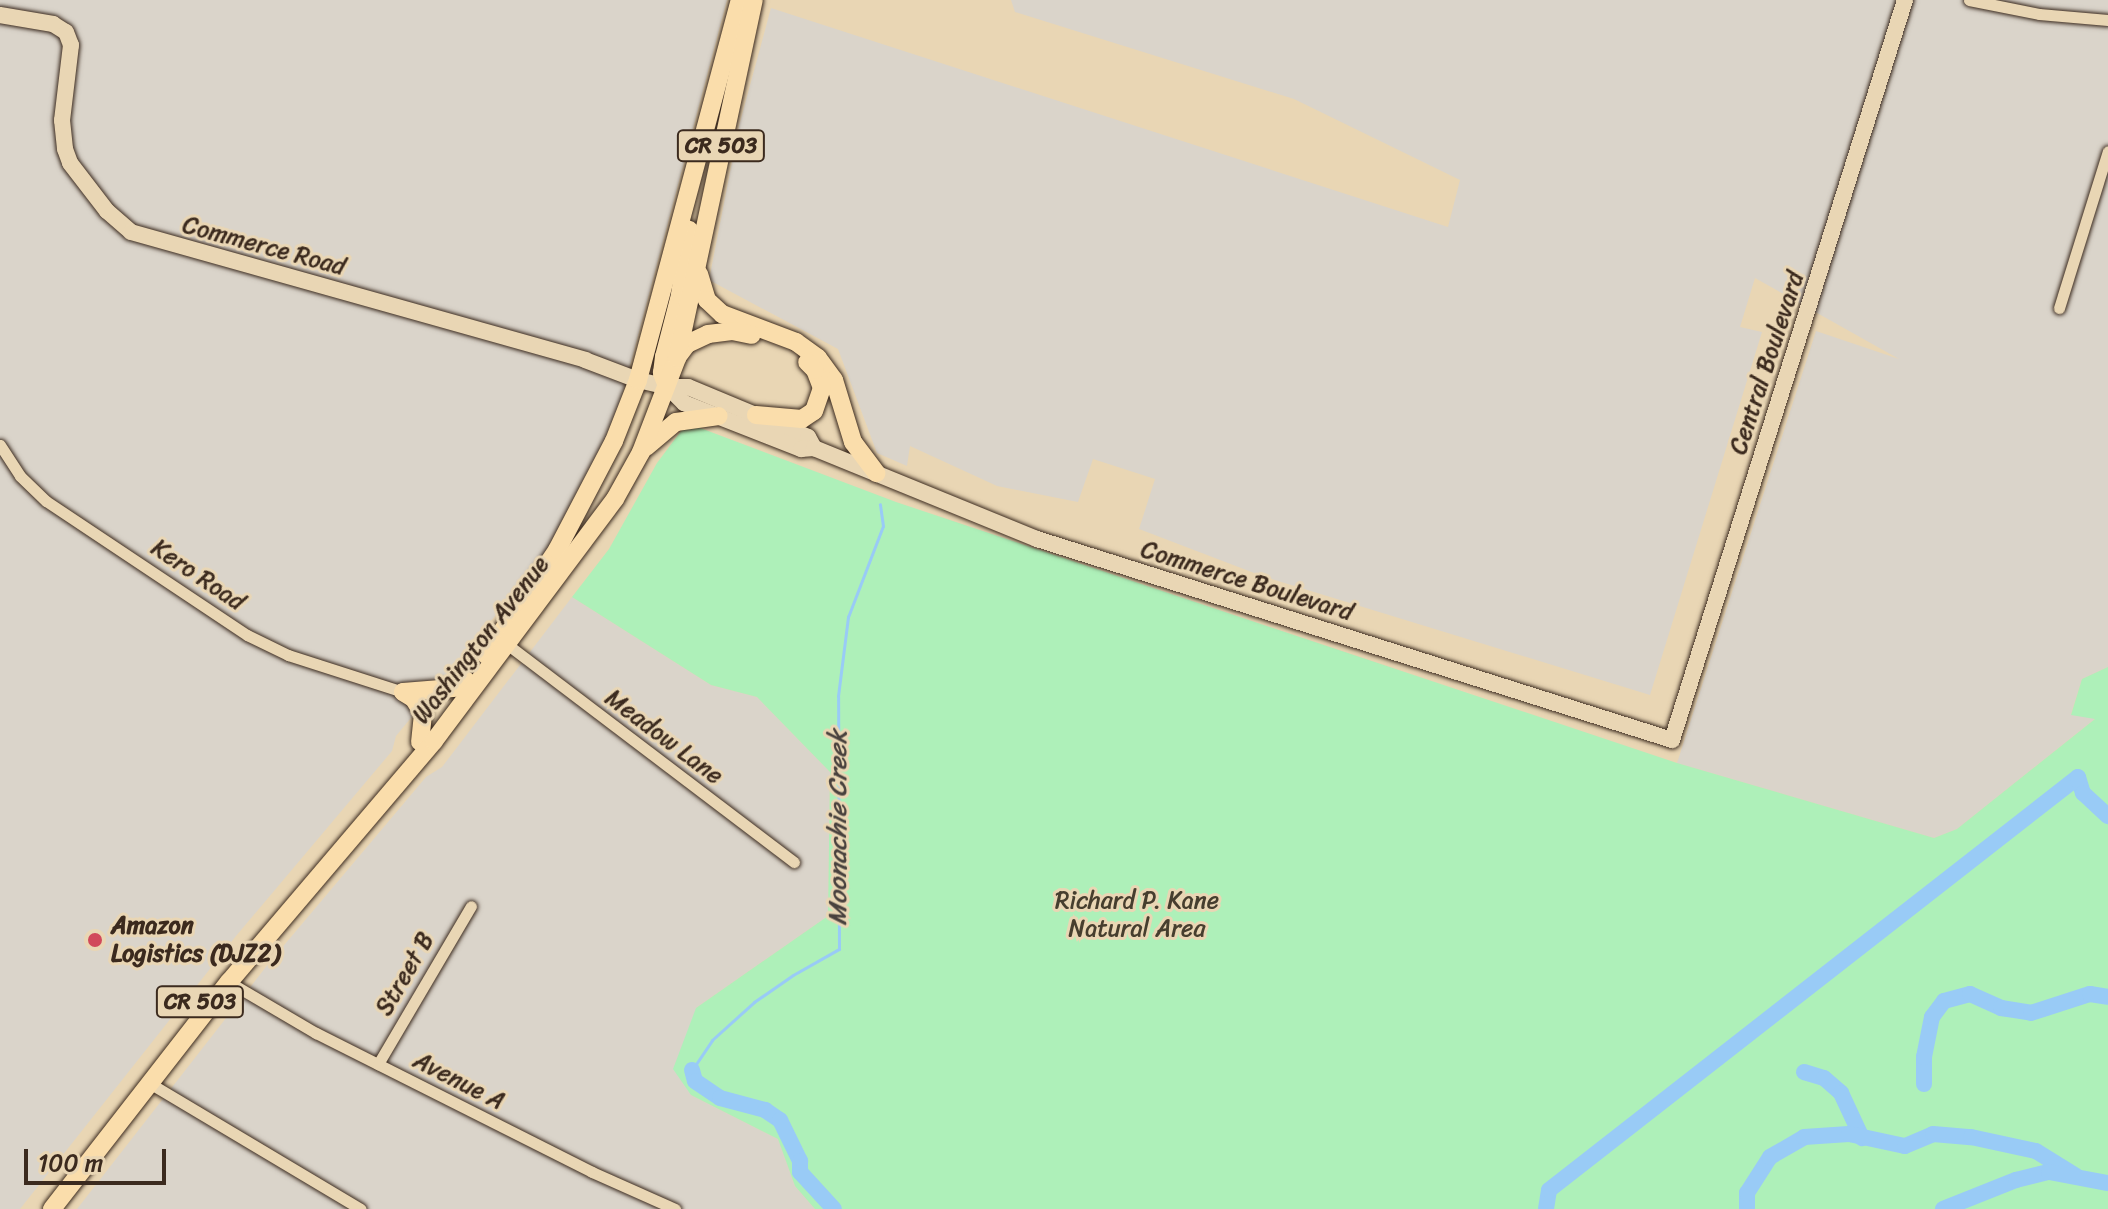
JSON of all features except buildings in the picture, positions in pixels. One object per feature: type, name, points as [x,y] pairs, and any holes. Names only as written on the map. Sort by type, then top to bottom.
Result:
[{"type":"main road","name":"Washington Avenue","points":[[38,1209],[218,979],[420,742],[522,605],[557,550],[614,441],[638,380],[740,0]]},
{"type":"main road","name":"Washington Avenue","points":[[52,1209],[229,982],[387,797],[508,645],[615,499],[641,452],[677,358],[754,0]]},
{"type":"main road","points":[[668,387],[662,373],[680,295],[695,176]]},
{"type":"main road","points":[[698,267],[703,292],[714,308],[796,342],[818,358],[834,380],[853,442],[876,473]]},
{"type":"main road","points":[[677,358],[687,344],[708,334],[732,331],[756,336],[796,353],[815,370],[822,388],[814,411],[802,419],[756,415]]},
{"type":"main road","points":[[641,452],[676,422],[719,416]]},
{"type":"main road","points":[[403,692],[453,688],[466,680]]},
{"type":"main road","points":[[403,692],[414,699],[423,714],[420,742]]},
{"type":"street","points":[[748,27],[761,0]]},
{"type":"street","name":"Central Boulevard","points":[[1672,740],[1905,0]]},
{"type":"street","points":[[1969,0],[2039,14],[2108,20]]},
{"type":"street","name":"Commerce Road","points":[[0,15],[53,24],[66,32],[71,45],[62,120],[65,149],[70,163],[107,211],[131,232],[585,360],[638,380],[668,387]]},
{"type":"street","points":[[2059,308],[2108,151]]},
{"type":"street","name":"Commerce Boulevard","points":[[668,387],[684,403],[801,449],[814,448],[1052,544],[1672,740]]},
{"type":"street","name":"Commerce Boulevard","points":[[668,387],[688,387],[756,415],[808,437],[814,448]]},
{"type":"street","name":"Kero Road","points":[[0,445],[20,476],[46,501],[247,635],[288,655],[403,692]]},
{"type":"street","name":"Meadow Lane","points":[[508,645],[794,862]]},
{"type":"street","name":"Street B","points":[[378,1064],[471,906]]},
{"type":"street","name":"Avenue A","points":[[229,982],[378,1064],[592,1172],[675,1209]]},
{"type":"street","points":[[151,1084],[361,1209]]},
{"type":"shaded area","points":[[0,0],[727,0],[621,400],[591,476],[546,554],[396,736],[392,751],[236,936],[20,1209],[0,1209]]},
{"type":"shaded area","points":[[1011,0],[2108,0],[2108,667],[2082,679],[2071,714],[2096,718],[1957,829],[1934,838],[1677,763],[1816,331],[1899,359],[1755,278],[1740,327],[1762,332],[1650,695],[1262,576],[1139,529],[1155,479],[1093,459],[1078,502],[997,486],[910,446],[907,466],[877,453],[838,349],[709,280],[739,126],[771,8],[1448,227],[1460,180],[1294,99],[1015,12]]},
{"type":"shaded area","points":[[572,597],[711,685],[757,697],[830,772],[828,916],[696,1008],[691,1095],[778,1139],[795,1186],[815,1209],[77,1209],[269,963],[426,777],[442,767]]},
{"type":"green space","name":"Richard P. Kane Natural Area","points":[[687,423],[896,502],[1677,763],[1934,838],[1957,829],[2095,719],[2071,715],[2082,679],[2108,667],[2108,1209],[815,1209],[795,1186],[778,1139],[691,1095],[673,1069],[696,1008],[828,916],[830,772],[757,697],[711,685],[572,597],[609,549],[657,463]]},
{"type":"waterway","name":"Moonachie Creek","points":[[692,1070],[712,1040],[754,1002],[839,949],[838,696],[848,617],[883,526],[880,504]]},
{"type":"waterway","points":[[1546,1209],[1549,1190],[2078,777],[2083,793],[2108,816]]},
{"type":"waterway","points":[[1924,1084],[1924,1057],[1932,1017],[1944,1001],[1970,994],[2001,1008],[2031,1013],[2090,994],[2108,997]]},
{"type":"waterway","name":"Moonachie Creek","points":[[692,1070],[695,1081],[720,1098],[765,1110],[780,1120],[800,1161],[800,1172],[834,1209]]},
{"type":"waterway","points":[[1804,1072],[1824,1078],[1841,1093],[1862,1138]]},
{"type":"waterway","points":[[1747,1209],[1747,1193],[1770,1157],[1804,1137],[1849,1134],[1905,1146],[1933,1134],[1971,1137],[2036,1151],[2076,1176]]},
{"type":"waterway","points":[[1943,1209],[2016,1180],[2049,1172],[2108,1183]]},
{"type":"place","name":"Amazon Logistics (DJZ2)","points":[[95,940]]}]
